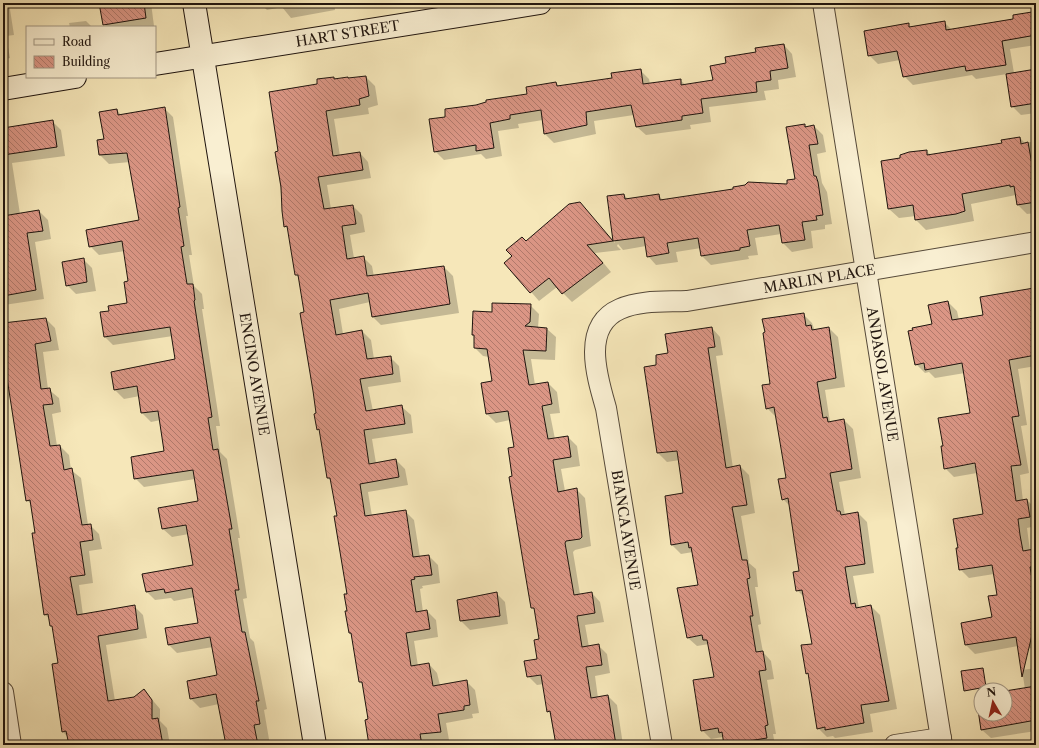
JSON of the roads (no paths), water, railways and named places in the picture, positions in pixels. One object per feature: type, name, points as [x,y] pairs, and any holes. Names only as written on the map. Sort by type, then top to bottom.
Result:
[{"type":"street","name":"ENCINO AVENUE","points":[[194,3],[315,745]]},
{"type":"street","name":"HART STREET","points":[[156,64],[510,5],[540,3]]},
{"type":"street","name":"ANDASOL AVENUE","points":[[823,3],[942,741]]},
{"type":"street","points":[[3,89],[69,78]]},
{"type":"street","name":"MARLIN PLACE","points":[[607,319],[620,309],[641,304],[687,301],[1036,242]]},
{"type":"street","name":"BIANCA AVENUE","points":[[607,319],[596,335],[594,356],[598,380],[606,408],[662,745]]},
{"type":"street","points":[[3,692],[11,745]]},
{"type":"street","points":[[895,745],[942,741]]}]
